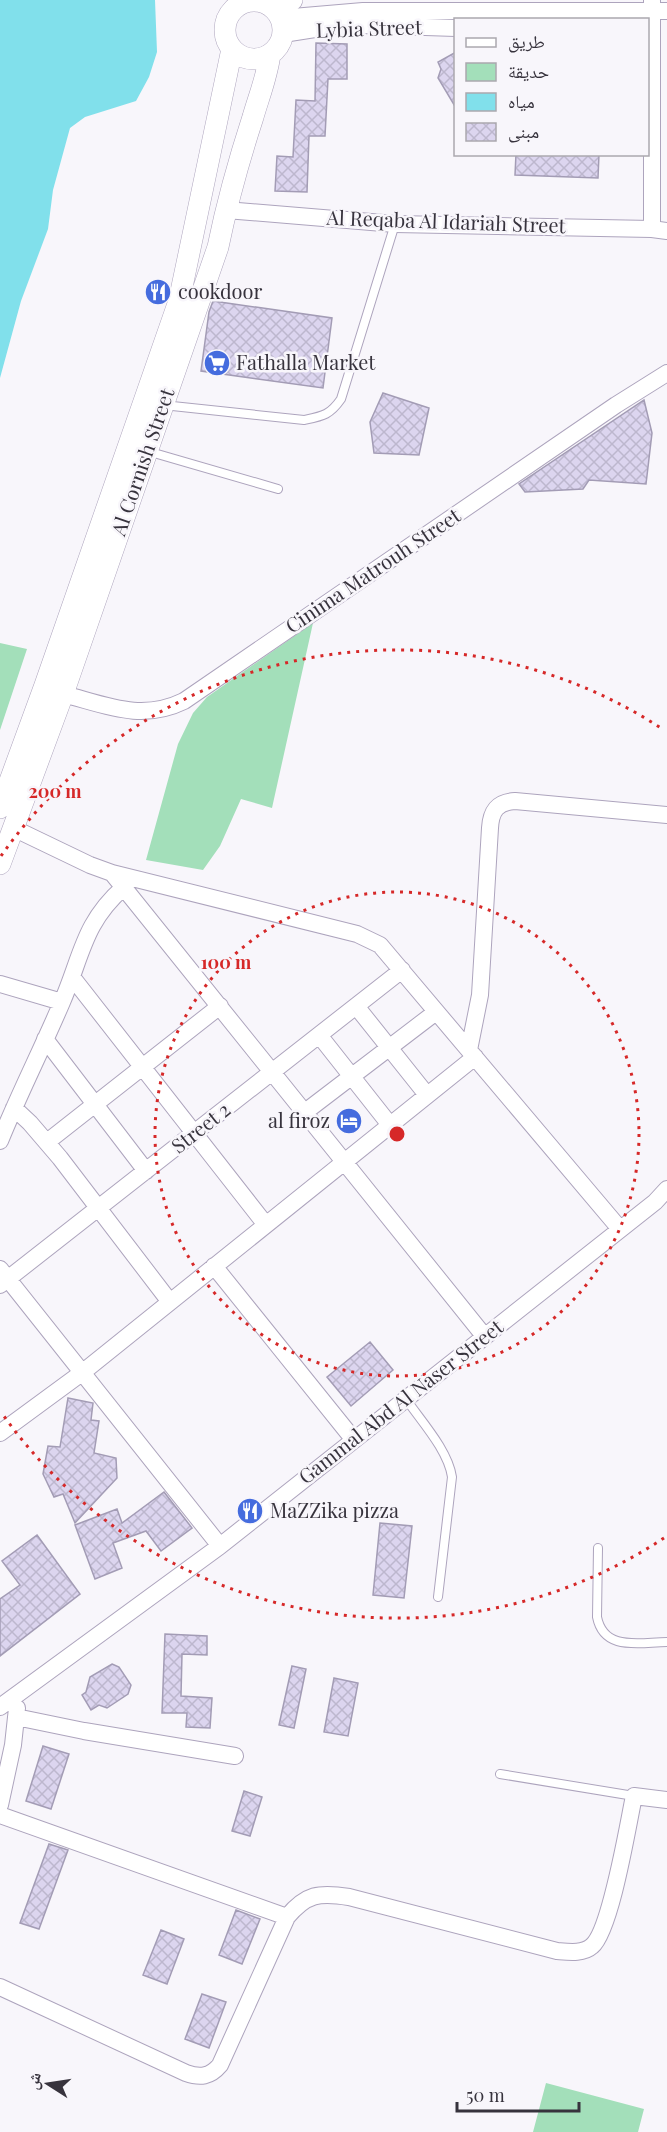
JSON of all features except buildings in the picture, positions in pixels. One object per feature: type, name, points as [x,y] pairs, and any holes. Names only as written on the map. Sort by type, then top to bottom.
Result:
[{"type":"street","points":[[239,5],[271,8],[281,42],[270,54],[254,59],[238,54],[232,49],[226,34],[227,9],[239,5]]},
{"type":"street","name":"Lybia Street","points":[[271,8],[363,11],[544,6],[657,8]]},
{"type":"street","name":"Lybia Street","points":[[271,8],[334,26],[454,28]]},
{"type":"street","points":[[657,8],[659,230]]},
{"type":"street","name":"Al Cornish Street","points":[[0,808],[179,301],[232,49]]},
{"type":"street","name":"Al Cornish Street","points":[[0,864],[63,694],[218,247],[226,210],[265,82],[270,54]]},
{"type":"street","name":"Al Reqaba Al Idariah Street","points":[[226,210],[395,224],[659,230]]},
{"type":"street","name":"Cinima Matrouh Street","points":[[63,694],[129,711],[144,712],[158,711],[184,701],[616,405],[667,373]]},
{"type":"street","points":[[0,1433],[83,1372],[266,1225],[427,1095],[472,1053],[480,996],[490,828],[493,811],[498,805],[506,801],[515,801],[667,815]]},
{"type":"street","points":[[13,828],[90,865],[112,873],[357,934],[380,945],[620,1229]]},
{"type":"street","points":[[112,873],[484,1337]]},
{"type":"street","points":[[0,1141],[62,1002],[82,945],[109,900],[124,887]]},
{"type":"street","name":"Street 2","points":[[3,1277],[146,1171],[402,970]]},
{"type":"street","points":[[72,977],[266,1225]]},
{"type":"street","points":[[0,984],[62,1002]]},
{"type":"street","points":[[47,1142],[220,1006]]},
{"type":"street","points":[[356,1006],[427,1095]]},
{"type":"street","points":[[305,1112],[436,1012]]},
{"type":"street","points":[[319,1035],[390,1125]]},
{"type":"street","points":[[45,1039],[146,1171]]},
{"type":"street","points":[[14,1108],[47,1142],[170,1302]]},
{"type":"street","name":"Gammal Abd Al Naser Street","points":[[0,1707],[220,1546],[620,1229],[663,1198]]},
{"type":"street","points":[[214,1266],[354,1440]]},
{"type":"street","points":[[3,1277],[83,1372],[220,1546]]},
{"type":"street","points":[[19,1693],[11,1755],[0,1805],[287,1917]]},
{"type":"street","points":[[16,1717],[84,1731],[235,1756]]},
{"type":"street","points":[[0,1987],[186,2073],[206,2076],[213,2073],[220,2065],[287,1917],[297,1905],[308,1898],[320,1894],[334,1894],[557,1951],[584,1951],[593,1946],[605,1925],[634,1796],[667,1800]]},
{"type":"lane","points":[[162,405],[304,420],[321,417],[333,411],[341,399],[395,224]]},
{"type":"lane","points":[[146,451],[278,489]]},
{"type":"lane","points":[[406,1399],[445,1455],[451,1470],[438,1597]]},
{"type":"lane","points":[[598,1548],[597,1617],[598,1627],[603,1635],[620,1642],[667,1642]]},
{"type":"lane","points":[[501,1774],[634,1796]]},
{"type":"green space","points":[[313,623],[272,808],[241,799],[220,846],[203,870],[146,860],[178,744],[193,713],[207,697]]},
{"type":"green space","points":[[0,643],[27,649],[0,730]]},
{"type":"green space","points":[[546,2083],[644,2109],[638,2132],[533,2132]]},
{"type":"water","points":[[0,0],[155,0],[157,52],[149,77],[136,101],[85,117],[70,128],[53,190],[48,229],[21,301],[0,378]]},
{"type":"place","name":"cookdoor","points":[[158,292]]},
{"type":"place","name":"Fathalla Market","points":[[217,363]]},
{"type":"place","name":"al firoz","points":[[349,1121]]},
{"type":"place","name":"MaZZika pizza","points":[[250,1511]]}]
